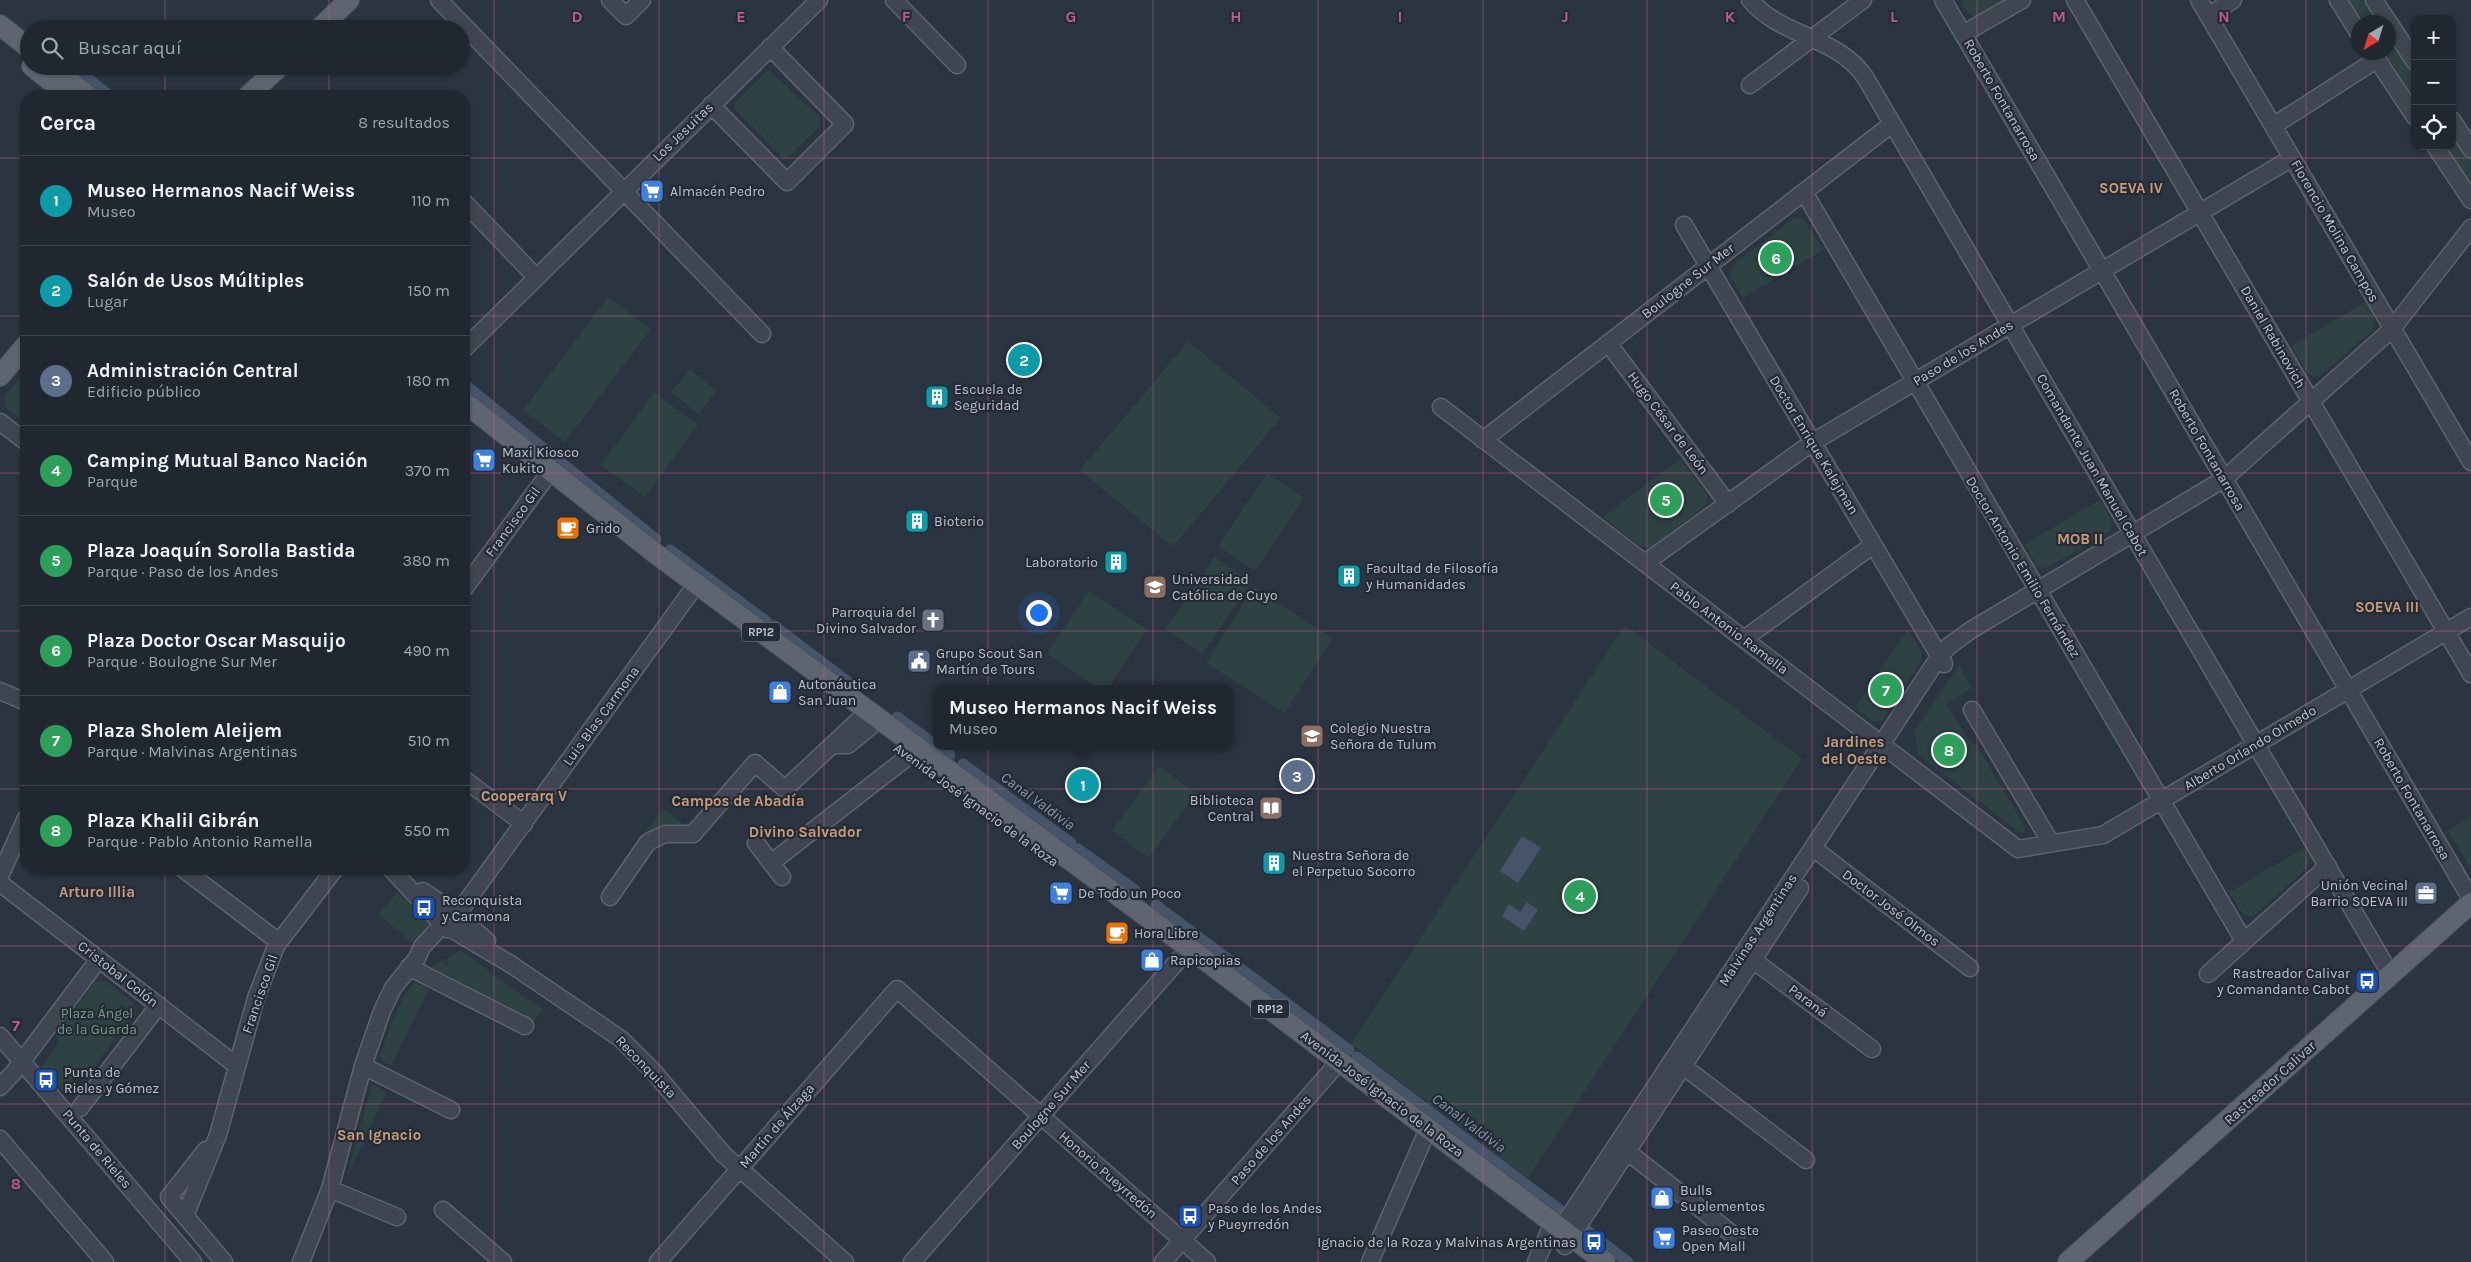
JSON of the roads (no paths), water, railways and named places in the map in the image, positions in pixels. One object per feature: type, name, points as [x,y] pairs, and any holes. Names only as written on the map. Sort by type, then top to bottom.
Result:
[{"type":"main road","points":[[328,20],[349,0]]},
{"type":"main road","points":[[0,25],[20,41]]},
{"type":"main road","points":[[0,40],[20,57]]},
{"type":"main road","points":[[43,75],[62,90]]},
{"type":"main road","points":[[62,75],[81,90]]},
{"type":"main road","points":[[254,90],[270,75]]},
{"type":"main road","points":[[0,376],[20,352]]},
{"type":"main road","name":"Avenida José Ignacio de la Roza","points":[[470,407],[664,560],[1426,1134],[1565,1228],[1604,1262]]},
{"type":"main road","name":"Avenida José Ignacio de la Roza","points":[[470,421],[690,593],[909,756],[1186,952]]},
{"type":"main road","name":"Rastreador Calivar","points":[[2068,1262],[2471,903]]},
{"type":"main road","name":"Avenida José Ignacio de la Roza","points":[[1565,1228],[1587,1262]]},
{"type":"street","points":[[440,0],[459,20]]},
{"type":"street","points":[[610,0],[626,16],[642,0]]},
{"type":"street","name":"Los Jesuitas","points":[[470,343],[623,190],[818,0]]},
{"type":"street","points":[[894,0],[957,65]]},
{"type":"street","name":"Comandante Juan Manuel Cabot","points":[[1750,0],[1763,14],[1775,23],[1813,38],[1844,55],[1859,68],[2391,975]]},
{"type":"street","points":[[1750,85],[1863,0]]},
{"type":"street","name":"Roberto Fontanarrosa","points":[[1943,0],[2471,899]]},
{"type":"street","points":[[1963,34],[2022,0]]},
{"type":"street","name":"Daniel Rabinovich","points":[[2075,0],[2471,674]]},
{"type":"street","name":"Florencio Molina Campos","points":[[2199,0],[2471,462]]},
{"type":"street","points":[[2208,16],[2233,0]]},
{"type":"street","points":[[2338,0],[2351,21]]},
{"type":"street","points":[[2374,0],[2414,60]]},
{"type":"street","points":[[470,31],[762,334]]},
{"type":"street","points":[[711,105],[787,182],[845,124],[770,48]]},
{"type":"street","points":[[2273,126],[2368,60]]},
{"type":"street","points":[[2377,60],[2411,110]]},
{"type":"street","name":"Boulogne Sur Mer","points":[[1483,440],[1892,124]]},
{"type":"street","points":[[2456,126],[2471,149]]},
{"type":"street","points":[[2438,150],[2471,200]]},
{"type":"street","name":"Paso de los Andes","points":[[1645,563],[1812,442],[2292,158]]},
{"type":"street","name":"Doctor Antonio Emilio Fernández","points":[[1804,192],[1913,383],[2038,590],[2244,941]]},
{"type":"street","points":[[470,208],[536,277]]},
{"type":"street","name":"Doctor Enrique Kalejman","points":[[1684,225],[1942,661]]},
{"type":"street","name":"Malvinas Argentinas","points":[[1536,1262],[1565,1228],[1622,1148],[1886,747],[1942,661],[1949,646],[1971,630],[2224,479],[2392,329],[2471,228]]},
{"type":"street","name":"Hugo César de León","points":[[1608,343],[1728,504]]},
{"type":"street","name":"Pablo Antonio Ramella","points":[[1441,407],[2018,849]]},
{"type":"street","points":[[0,422],[20,437]]},
{"type":"street","name":"Francisco Gil","points":[[470,581],[544,480]]},
{"type":"street","points":[[1744,639],[1873,545]]},
{"type":"street","name":"Luis Blas Carmona","points":[[301,1262],[330,1189],[363,1066],[382,1011],[393,988],[451,921],[524,824],[690,593]]},
{"type":"street","name":"Alberto Orlando Olmedo","points":[[2018,849],[2103,835],[2471,617]]},
{"type":"street","points":[[0,691],[20,699]]},
{"type":"street","points":[[1972,710],[2051,843]]},
{"type":"street","points":[[610,897],[648,842],[665,834],[693,834],[755,763],[785,789],[831,747],[865,723]]},
{"type":"street","points":[[771,863],[909,756]]},
{"type":"street","points":[[470,784],[524,824]]},
{"type":"street","points":[[0,876],[20,831]]},
{"type":"street","points":[[756,843],[782,877]]},
{"type":"street","name":"Doctor José Olmos","points":[[1817,851],[1970,968]]},
{"type":"street","points":[[2208,974],[2328,866]]},
{"type":"street","points":[[191,875],[279,942]]},
{"type":"street","name":"Francisco Gil","points":[[218,1135],[168,1197],[185,1216],[218,1135],[256,998],[279,942],[330,875]]},
{"type":"street","name":"Reconquista","points":[[399,875],[451,921],[621,1039],[653,1071],[724,1155],[845,1262]]},
{"type":"street","name":"Cristobal Colón","points":[[0,883],[237,1066]]},
{"type":"street","name":"Boulogne Sur Mer","points":[[912,1262],[1186,952]]},
{"type":"street","name":"Paraná","points":[[1748,956],[1872,1050]]},
{"type":"street","points":[[0,1088],[6,1072],[22,1062],[99,959]]},
{"type":"street","points":[[413,963],[525,1026]]},
{"type":"street","name":"Honorio Pueyrredón","points":[[897,989],[1207,1262]]},
{"type":"street","name":"Martín de Álzaga","points":[[658,1262],[897,989]]},
{"type":"street","points":[[80,1108],[159,1005]]},
{"type":"street","name":"Punta de Rieles","points":[[0,1036],[193,1262]]},
{"type":"street","points":[[1678,1062],[1806,1160]]},
{"type":"street","points":[[363,1066],[451,1110]]},
{"type":"street","name":"Paso de los Andes","points":[[1163,1262],[1335,1066]]},
{"type":"street","points":[[1370,1262],[1426,1134]]},
{"type":"street","points":[[0,1140],[101,1260]]},
{"type":"street","points":[[1622,1148],[1736,1237]]},
{"type":"street","points":[[330,1189],[397,1217]]},
{"type":"street","points":[[444,1210],[503,1262]]},
{"type":"street","points":[[185,1216],[224,1262]]},
{"type":"water","points":[[1522,836],[1541,848],[1518,883],[1500,871]]},
{"type":"water","points":[[1527,902],[1538,910],[1524,931],[1502,916],[1509,904],[1520,912]]},
{"type":"waterway","name":"Canal Valdivia","points":[[84,75],[103,90]]},
{"type":"waterway","name":"Canal Valdivia","points":[[470,389],[656,539]]},
{"type":"waterway","name":"Canal Valdivia","points":[[670,550],[766,621]]},
{"type":"waterway","name":"Canal Valdivia","points":[[774,626],[852,685]]},
{"type":"waterway","name":"Canal Valdivia","points":[[897,717],[933,743]]},
{"type":"waterway","name":"Canal Valdivia","points":[[943,750],[950,755]]},
{"type":"waterway","name":"Canal Valdivia","points":[[963,764],[1071,843]]},
{"type":"waterway","name":"Canal Valdivia","points":[[1078,849],[1135,890]]},
{"type":"waterway","name":"Canal Valdivia","points":[[1156,905],[1162,910]]},
{"type":"waterway","name":"Canal Valdivia","points":[[1165,912],[1349,1050]]},
{"type":"waterway","name":"Canal Valdivia","points":[[1357,1057],[1564,1213]]},
{"type":"waterway","name":"Canal Valdivia","points":[[1584,1228],[1628,1262]]},
{"type":"place","name":"Almacén Pedro","points":[[652,191]]},
{"type":"place","name":"Plaza Doctor Oscar Masquijo","points":[[1776,258]]},
{"type":"place","name":"Salón de Usos Múltiples","points":[[1024,360]]},
{"type":"place","name":"Escuela de Seguridad","points":[[937,397]]},
{"type":"place","name":"Maxi Kiosco Kukito","points":[[484,460]]},
{"type":"place","name":"Plaza Joaquín Sorolla Bastida","points":[[1666,500]]},
{"type":"place","name":"Bioterio","points":[[917,521]]},
{"type":"place","name":"Grido","points":[[568,528]]},
{"type":"place","name":"Laboratorio","points":[[1116,562]]},
{"type":"place","name":"Facultad de Filosofía y Humanidades","points":[[1349,576]]},
{"type":"place","name":"Universidad Católica de Cuyo","points":[[1155,587]]},
{"type":"place","name":"Parroquia del Divino Salvador","points":[[933,620]]},
{"type":"place","name":"Grupo Scout San Martín de Tours","points":[[919,661]]},
{"type":"place","name":"Plaza Sholem Aleijem","points":[[1886,690]]},
{"type":"place","name":"Autonáutica San Juan","points":[[780,692]]},
{"type":"place","name":"Colegio Nuestra Señora de Tulum","points":[[1312,736]]},
{"type":"place","name":"Plaza Khalil Gibrán","points":[[1949,750]]},
{"type":"place","name":"Administración Central","points":[[1297,776]]},
{"type":"place","name":"Museo Hermanos Nacif Weiss","points":[[1083,785]]},
{"type":"place","name":"Biblioteca Central","points":[[1271,808]]},
{"type":"place","name":"Nuestra Señora de el Perpetuo Socorro","points":[[1274,863]]},
{"type":"place","name":"De Todo un Poco","points":[[1061,893]]},
{"type":"place","name":"Unión Vecinal Barrio SOEVA III","points":[[2426,893]]},
{"type":"place","name":"Camping Mutual Banco Nación","points":[[1580,896]]},
{"type":"place","name":"Reconquista y Carmona","points":[[424,908]]},
{"type":"place","name":"Hora Libre","points":[[1117,933]]},
{"type":"place","name":"Rapicopias","points":[[1152,960]]},
{"type":"place","name":"Rastreador Calivar y Comandante Cabot","points":[[2367,981]]},
{"type":"place","name":"Punta de Rieles y Gómez","points":[[46,1080]]},
{"type":"place","name":"Bulls Suplementos","points":[[1662,1198]]},
{"type":"place","name":"Paso de los Andes y Pueyrredón","points":[[1190,1216]]},
{"type":"place","name":"Paseo Oeste Open Mall","points":[[1664,1238]]},
{"type":"place","name":"Ignacio de la Roza y Malvinas Argentinas","points":[[1594,1242]]},
{"type":"district","name":"SOEVA IV","points":[[2131,188]]},
{"type":"district","name":"MOB II","points":[[2080,539]]},
{"type":"district","name":"SOEVA III","points":[[2387,607]]},
{"type":"district","name":"Jardines del Oeste","points":[[1854,750]]},
{"type":"district","name":"Cooperarq V","points":[[524,796]]},
{"type":"district","name":"Campos de Abadía","points":[[738,801]]},
{"type":"district","name":"Divino Salvador","points":[[805,832]]},
{"type":"district","name":"Arturo Illia","points":[[97,892]]},
{"type":"district","name":"San Ignacio","points":[[379,1135]]},
{"type":"park label","name":"Plaza Ángel de la Guarda","points":[[97,1022]]}]
